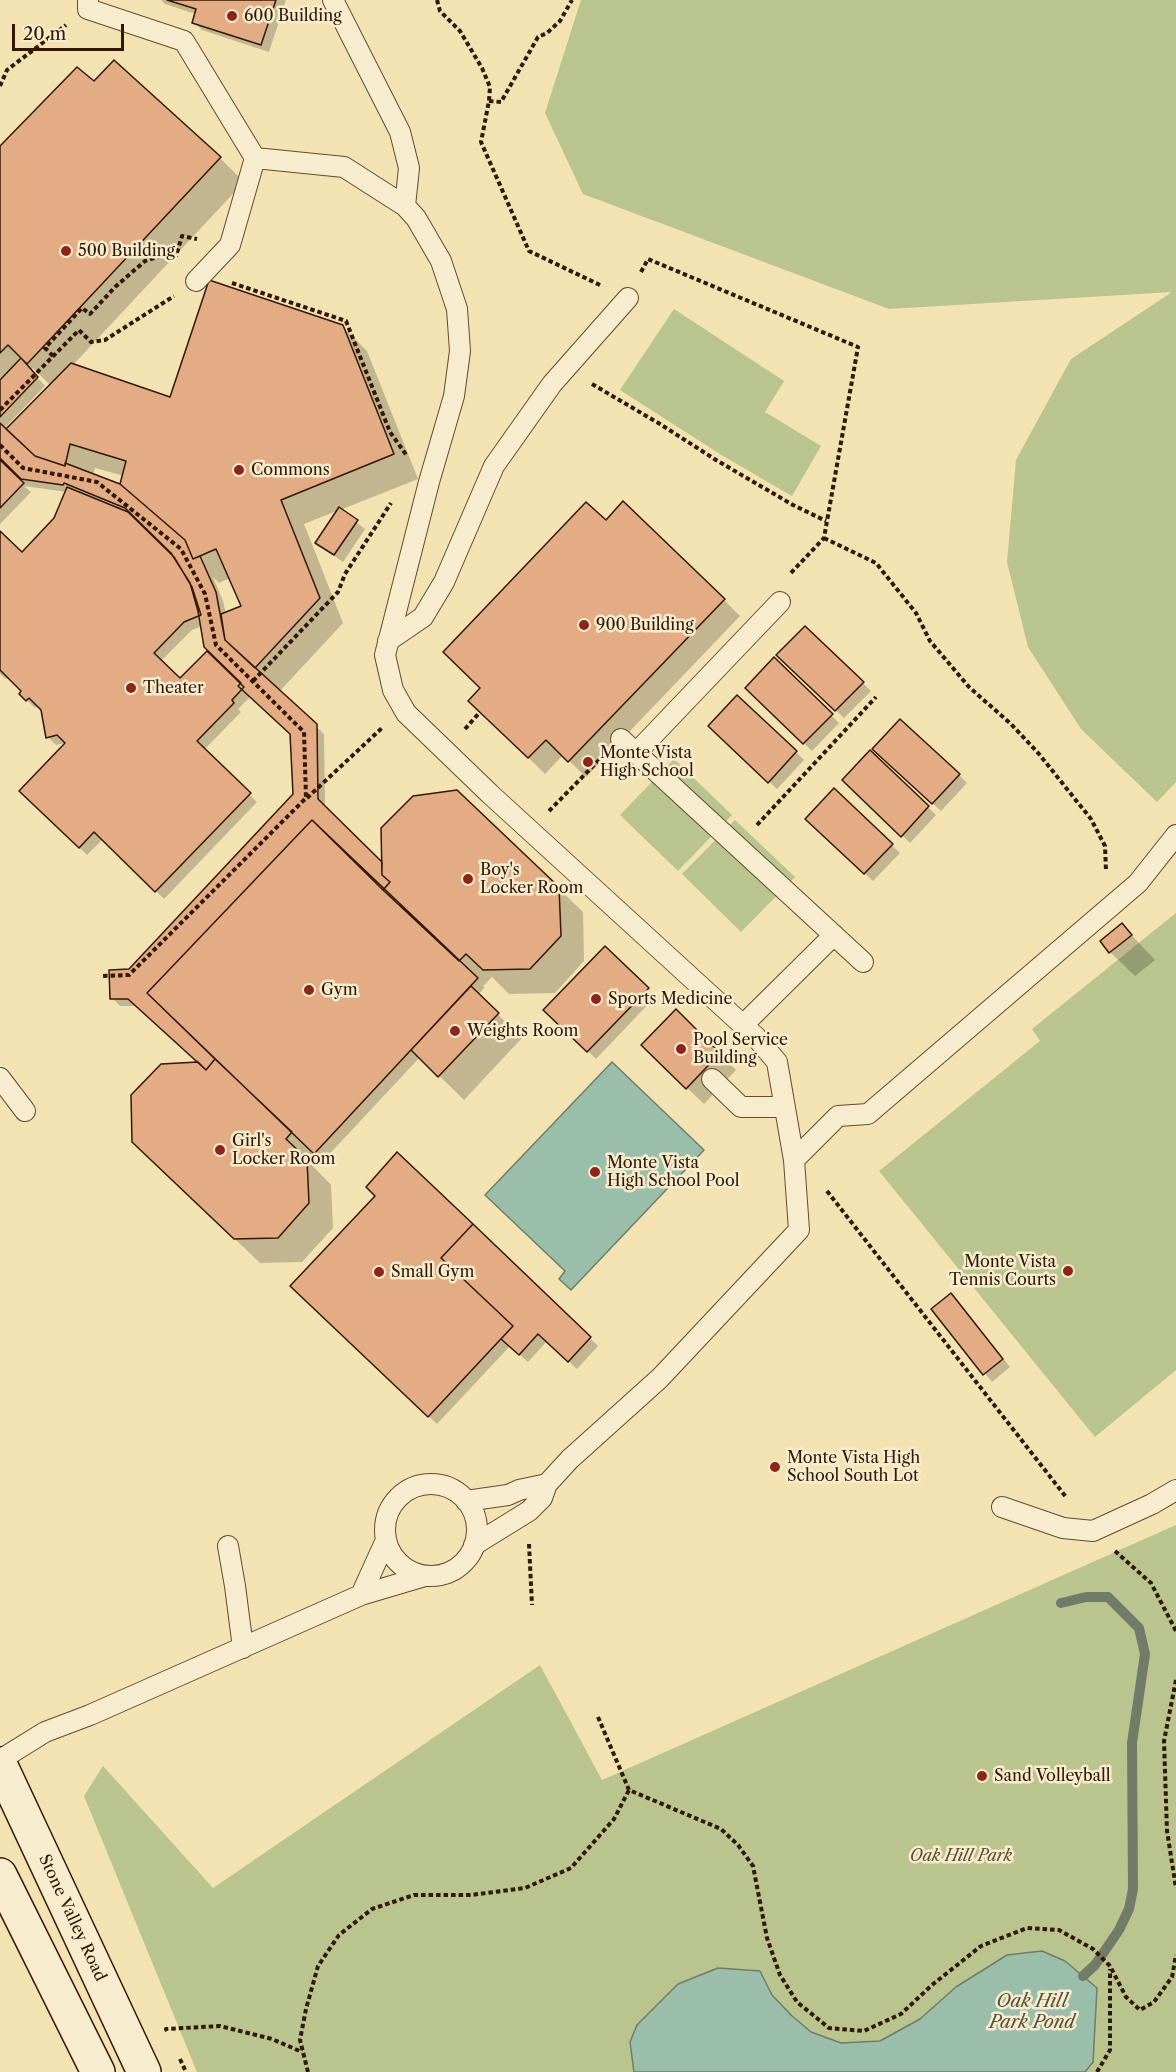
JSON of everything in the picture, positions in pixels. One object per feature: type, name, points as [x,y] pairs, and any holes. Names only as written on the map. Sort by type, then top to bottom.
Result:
[{"type":"street","name":"Stone Valley Road","points":[[0,1764],[144,2072]]},
{"type":"street","points":[[0,1875],[98,2072]]},
{"type":"lane","points":[[333,0],[400,132],[409,168],[405,206]]},
{"type":"lane","points":[[88,4],[184,41],[255,158],[230,245],[200,277]]},
{"type":"lane","points":[[255,158],[344,167],[405,206],[416,218],[441,261],[457,309],[460,351],[454,396],[429,482],[385,656],[393,690],[404,708],[530,831],[756,1037],[777,1062],[794,1160],[799,1230],[660,1378],[570,1459],[546,1484],[542,1498],[529,1511],[474,1545]]},
{"type":"lane","points":[[388,641],[423,617],[444,582],[494,466],[565,370],[628,298]]},
{"type":"lane","points":[[636,753],[780,602]]},
{"type":"lane","points":[[621,739],[863,962]]},
{"type":"lane","points":[[794,1160],[838,1116],[868,1114],[1167,859],[1176,835]]},
{"type":"lane","points":[[743,1025],[834,935]]},
{"type":"lane","points":[[0,1078],[25,1111]]},
{"type":"lane","points":[[712,1079],[741,1107],[784,1107]]},
{"type":"lane","points":[[466,1500],[508,1495],[546,1484]]},
{"type":"lane","points":[[0,1760],[45,1732],[90,1715],[361,1595],[425,1576],[441,1575],[455,1569],[467,1558],[474,1545],[477,1529],[474,1514],[466,1500],[456,1491],[443,1485],[415,1486],[393,1503],[387,1514],[386,1540],[390,1552],[410,1571],[425,1576]]},
{"type":"lane","points":[[1002,1507],[1063,1528],[1093,1531],[1152,1504],[1176,1490]]},
{"type":"lane","points":[[361,1595],[386,1540]]},
{"type":"lane","points":[[228,1546],[243,1648]]},
{"type":"path","points":[[437,0],[440,11],[460,31],[482,68],[490,87],[481,142],[529,251],[628,298],[648,259],[858,347],[824,537],[783,581]]},
{"type":"path","points":[[489,101],[501,102],[538,37],[548,33],[560,21],[572,0]]},
{"type":"path","points":[[0,86],[7,70],[88,4]]},
{"type":"path","points":[[0,70],[7,70]]},
{"type":"path","points":[[53,356],[45,348],[82,308],[90,314],[121,281],[145,261],[161,256],[176,256],[182,236],[230,245]]},
{"type":"path","points":[[0,410],[79,330],[92,342],[105,340],[200,277],[346,321],[390,432],[408,458]]},
{"type":"path","points":[[565,370],[617,397],[725,466],[793,505],[827,521]]},
{"type":"path","points":[[0,445],[23,468],[97,482],[181,549],[205,594],[216,645],[304,732],[306,798]]},
{"type":"path","points":[[253,681],[338,592],[345,574],[394,500]]},
{"type":"path","points":[[824,537],[876,563],[915,613],[930,641],[969,687],[1011,724],[1039,754],[1091,819],[1105,846],[1106,876],[1138,883]]},
{"type":"path","points":[[738,845],[876,697]]},
{"type":"path","points":[[100,976],[129,975],[306,798],[404,708]]},
{"type":"path","points":[[530,831],[621,739]]},
{"type":"path","points":[[823,1186],[1093,1531],[1151,1583],[1176,1630]]},
{"type":"path","points":[[529,1540],[532,1605]]},
{"type":"path","points":[[1176,1680],[1164,1742],[1167,1831],[1176,1888]]},
{"type":"path","points":[[598,1717],[629,1790],[721,1829],[738,1845],[753,1866],[767,1938],[780,1975],[797,2002],[829,2028],[864,2031],[902,2014],[932,1985],[981,1946],[1027,1928],[1059,1930],[1093,1949],[1109,1965],[1126,1997],[1140,2010],[1154,2002],[1172,1977],[1176,1955]]},
{"type":"path","points":[[308,2072],[300,2040],[318,1966],[339,1935],[372,1909],[414,1895],[471,1895],[525,1888],[571,1868],[614,1818],[629,1790]]},
{"type":"path","points":[[1097,2072],[1110,2050],[1109,1965]]},
{"type":"path","points":[[166,2029],[220,2026],[272,2039],[303,2052]]},
{"type":"green space","points":[[581,0],[1176,0],[1176,782],[1157,802],[1081,729],[1028,647],[1007,562],[1016,460],[1071,359],[1172,292],[889,309],[583,194],[545,113]]},
{"type":"green space","points":[[674,309],[784,381],[765,412],[821,446],[792,496],[723,456],[620,390]]},
{"type":"green space","points":[[674,759],[732,815],[678,871],[620,815]]},
{"type":"green space","points":[[735,820],[795,877],[741,932],[682,874]]},
{"type":"green space","name":"Monte Vista Tennis Courts","points":[[1176,913],[1176,1370],[1095,1437],[879,1171],[1040,1041],[1032,1029]]},
{"type":"green space","name":"Oak Hill Park","points":[[1176,1525],[1176,2072],[197,2072],[84,1796],[103,1766],[213,1888],[540,1665],[602,1780]]},
{"type":"water","name":"Monte Vista High School Pool","points":[[612,1062],[704,1150],[571,1290],[559,1279],[565,1271],[485,1195]]},
{"type":"water","name":"Oak Hill Park Pond","points":[[1042,1951],[1065,1961],[1097,1988],[1093,2062],[1085,2072],[634,2072],[630,2042],[637,2025],[678,1984],[718,1968],[760,1971],[772,1995],[811,2032],[841,2043],[880,2041],[920,2019],[956,1987],[1007,1955]]},
{"type":"building","name":"600 Building","points":[[167,0],[276,0],[261,45],[192,23],[196,9]]},
{"type":"building","name":"500 Building","points":[[114,60],[221,157],[27,364],[8,345],[0,353],[0,146],[77,67],[94,81]]},
{"type":"building","name":"Commons","points":[[209,280],[343,325],[394,454],[281,500],[320,598],[255,668],[225,640],[221,614],[241,606],[216,549],[193,559],[185,540],[120,484],[126,461],[70,444],[65,466],[35,456],[6,429],[71,363],[170,397]]},
{"type":"building","points":[[21,358],[38,377],[0,417],[0,380]]},
{"type":"building","points":[[0,423],[35,456],[65,466],[65,463],[120,484],[185,540],[193,559],[200,556],[216,592],[225,640],[317,724],[318,799],[382,862],[382,875],[390,882],[383,890],[312,820],[147,993],[215,1059],[206,1070],[128,999],[110,999],[109,970],[129,969],[293,794],[290,734],[238,686],[241,683],[204,647],[198,611],[190,583],[171,553],[125,508],[64,483],[63,485],[21,479],[0,458]]},
{"type":"building","points":[[0,460],[24,483],[0,508]]},
{"type":"building","name":"Theater","points":[[67,487],[128,512],[174,557],[192,587],[201,615],[184,622],[154,653],[180,678],[207,651],[244,687],[232,700],[234,703],[197,741],[251,793],[155,892],[94,832],[79,848],[19,791],[65,743],[57,735],[46,738],[41,710],[29,698],[26,701],[19,694],[21,691],[0,670],[0,531],[22,552],[54,518]]},
{"type":"building","name":"900 Building","points":[[623,501],[725,599],[568,762],[546,740],[528,758],[468,701],[480,688],[443,652],[586,502],[606,520]]},
{"type":"building","points":[[339,507],[358,520],[334,555],[315,543]]},
{"type":"building","points":[[805,626],[864,682],[835,711],[776,655]]},
{"type":"building","points":[[774,657],[833,714],[803,744],[745,688]]},
{"type":"building","points":[[737,695],[797,751],[768,783],[708,726]]},
{"type":"building","points":[[900,719],[960,774],[932,804],[872,749]]},
{"type":"building","points":[[870,750],[929,806],[901,837],[842,780]]},
{"type":"building","points":[[834,788],[893,844],[864,874],[805,819]]},
{"type":"building","name":"Boy's Locker Room","points":[[457,790],[559,887],[561,936],[530,969],[483,970],[466,954],[459,961],[383,890],[390,882],[382,875],[381,828],[413,796]]},
{"type":"building","name":"Gym","points":[[312,820],[478,978],[314,1154],[147,993]]},
{"type":"building","points":[[1122,923],[1132,935],[1109,953],[1100,941]]},
{"type":"building","name":"Sports Medicine","points":[[605,946],[649,988],[587,1052],[543,1010]]},
{"type":"building","name":"Weights Room","points":[[471,986],[499,1013],[438,1077],[411,1050]]},
{"type":"building","name":"Pool Service Building","points":[[676,1009],[720,1053],[686,1089],[641,1045]]},
{"type":"building","name":"Girl's Locker Room","points":[[215,1059],[292,1132],[286,1139],[307,1159],[309,1203],[278,1238],[234,1239],[132,1142],[131,1095],[161,1064],[198,1062],[206,1070]]},
{"type":"building","name":"Small Gym","points":[[397,1152],[473,1224],[441,1258],[513,1326],[428,1417],[290,1286],[375,1196],[366,1187]]},
{"type":"building","points":[[473,1224],[591,1337],[568,1362],[538,1334],[519,1355],[501,1339],[513,1326],[441,1258]]},
{"type":"building","points":[[951,1293],[1003,1359],[983,1375],[931,1309]]},
{"type":"waterway","points":[[1061,1603],[1086,1597],[1108,1597],[1139,1628],[1145,1654],[1132,1743],[1133,1889],[1129,1909],[1119,1930],[1095,1965],[1083,1976]]},
{"type":"place","name":"600 Building","points":[[232,16]]},
{"type":"place","name":"500 Building","points":[[66,251]]},
{"type":"place","name":"Commons","points":[[239,470]]},
{"type":"place","name":"900 Building","points":[[584,625]]},
{"type":"place","name":"Theater","points":[[131,688]]},
{"type":"place","name":"Monte Vista High School","points":[[588,762]]},
{"type":"place","name":"Boy's Locker Room","points":[[468,879]]},
{"type":"place","name":"Gym","points":[[309,990]]},
{"type":"place","name":"Sports Medicine","points":[[596,999]]},
{"type":"place","name":"Weights Room","points":[[455,1031]]},
{"type":"place","name":"Pool Service Building","points":[[681,1049]]},
{"type":"place","name":"Girl's Locker Room","points":[[220,1150]]},
{"type":"place","name":"Monte Vista High School Pool","points":[[595,1172]]},
{"type":"place","name":"Monte Vista Tennis Courts","points":[[1068,1271]]},
{"type":"place","name":"Small Gym","points":[[379,1272]]},
{"type":"place","name":"Monte Vista High School South Lot","points":[[775,1467]]},
{"type":"place","name":"Sand Volleyball","points":[[982,1776]]}]
